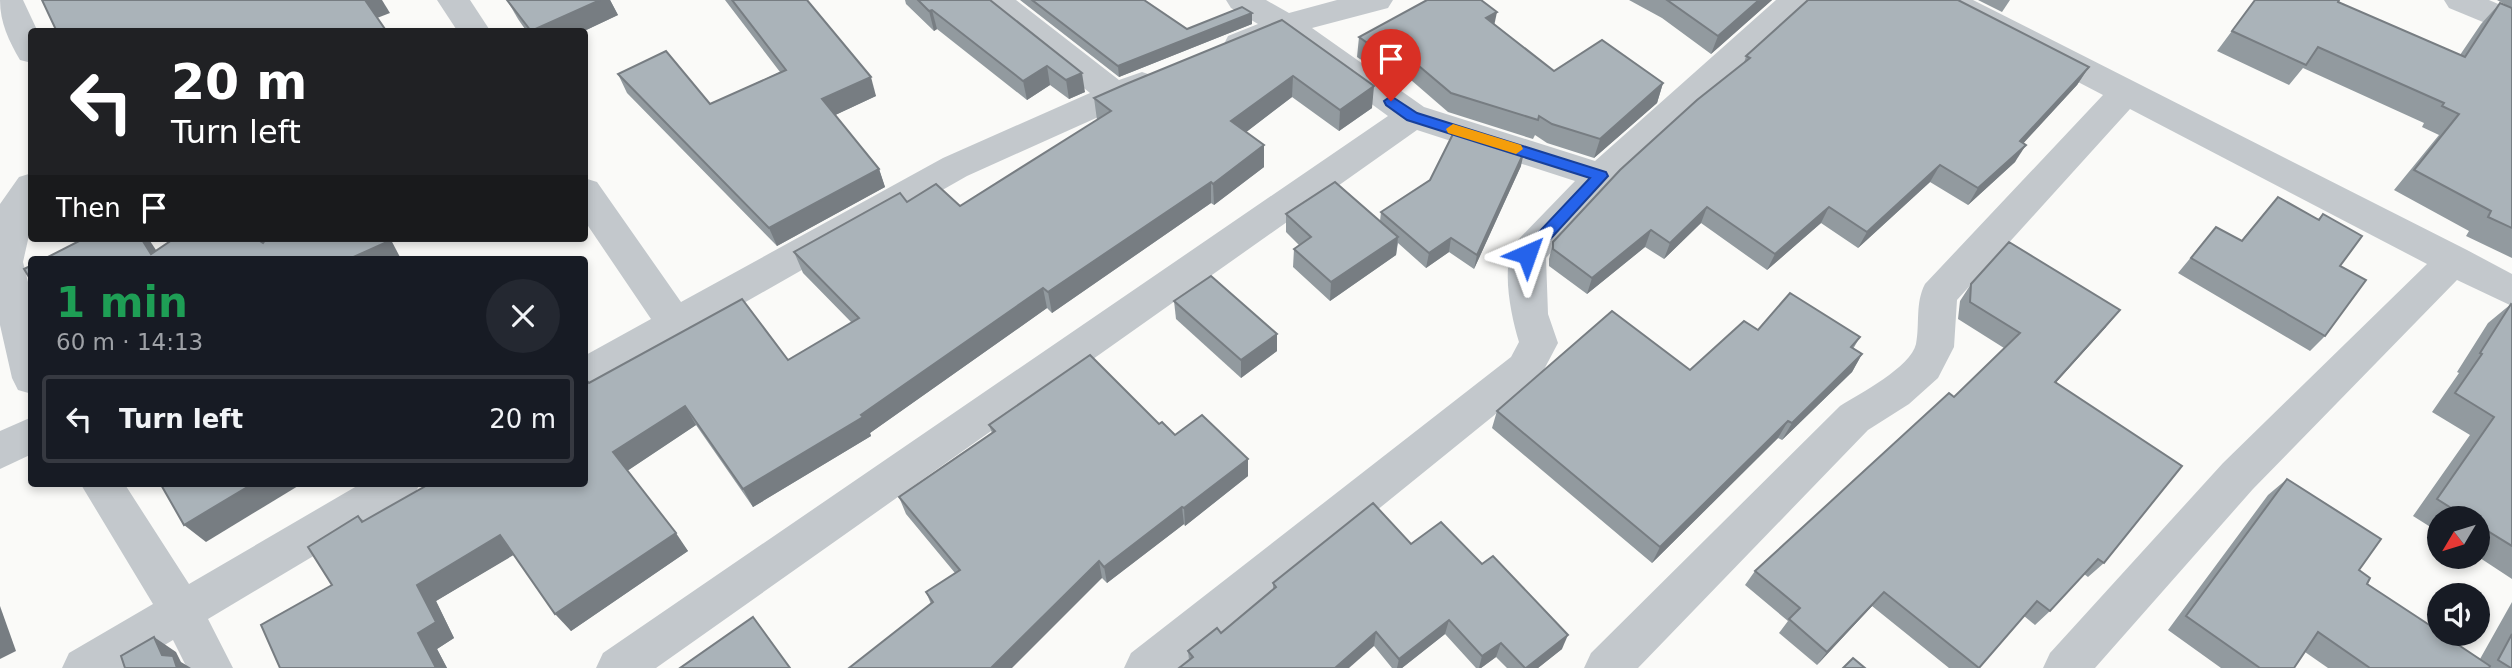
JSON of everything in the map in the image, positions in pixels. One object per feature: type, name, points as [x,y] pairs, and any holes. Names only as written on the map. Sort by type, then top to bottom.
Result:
[{"type":"street","points":[[7,0],[28,44]]},
{"type":"street","points":[[453,0],[472,28]]},
{"type":"street","points":[[995,0],[1115,95]]},
{"type":"street","points":[[1242,0],[1285,26],[1412,116],[1601,176]]},
{"type":"street","points":[[1212,55],[1285,26],[1377,0]]},
{"type":"street","points":[[1147,668],[1525,368],[1539,343],[1529,314],[1527,254],[1601,176],[1796,0]]},
{"type":"street","points":[[1947,0],[2512,291]]},
{"type":"street","points":[[2460,0],[2512,23]]},
{"type":"street","points":[[588,373],[955,167],[1115,95],[1176,71]]},
{"type":"street","points":[[1607,668],[1854,418],[1895,392],[1924,367],[1935,346],[1938,295],[2126,92]]},
{"type":"street","points":[[620,668],[1412,116]]},
{"type":"street","points":[[588,197],[675,323]]},
{"type":"street","points":[[16,199],[2,263],[28,363]]},
{"type":"street","points":[[2066,668],[2238,475],[2454,260]]},
{"type":"street","points":[[0,451],[28,436]]},
{"type":"street","points":[[104,487],[181,610],[210,668]]},
{"type":"street","points":[[85,668],[392,487]]},
{"type":"building","points":[[42,0],[365,0],[384,28],[55,28]]},
{"type":"building","points":[[507,0],[600,0],[538,28],[529,28]]},
{"type":"building","points":[[732,0],[807,0],[871,77],[822,99],[879,169],[769,228],[618,74],[666,51],[710,104],[786,70]]},
{"type":"building","points":[[918,0],[990,0],[1082,73],[1066,80],[1047,66],[1023,81]]},
{"type":"building","points":[[1032,0],[1144,0],[1187,29],[1242,7],[1252,13],[1118,66]]},
{"type":"building","points":[[1427,0],[1481,0],[1497,12],[1486,18],[1554,71],[1602,40],[1663,83],[1600,139],[1552,124],[1539,116],[1538,120],[1451,93],[1413,61],[1403,68],[1359,37]]},
{"type":"building","points":[[1667,0],[1759,0],[1718,36]]},
{"type":"building","points":[[1808,0],[1958,0],[2089,67],[2020,141],[2026,145],[1978,188],[1940,165],[1867,232],[1829,207],[1775,254],[1707,207],[1670,243],[1651,230],[1592,278],[1553,249],[1553,242],[1620,170],[1697,100],[1750,58],[1746,56]]},
{"type":"building","points":[[2255,0],[2339,0],[2338,2],[2465,57],[2500,3],[2512,8],[2512,228],[2488,217],[2491,211],[2414,170],[2459,114],[2442,106],[2444,103],[2318,47],[2306,65],[2232,31]]},
{"type":"building","points":[[1282,20],[1374,86],[1340,110],[1293,76],[1231,121],[1264,145],[1213,184],[1211,182],[1048,292],[1043,288],[861,415],[863,417],[743,489],[685,406],[613,452],[676,533],[555,614],[500,535],[417,585],[436,622],[418,633],[436,668],[280,668],[261,625],[332,585],[308,547],[358,516],[362,522],[424,487],[588,487],[588,382],[742,299],[788,360],[859,318],[794,252],[900,193],[907,202],[936,184],[960,206],[1111,111],[1094,98]]},
{"type":"building","points":[[1455,130],[1524,152],[1477,255],[1451,238],[1429,253],[1381,212],[1430,180]]},
{"type":"building","points":[[1335,182],[1398,237],[1331,282],[1294,249],[1311,237],[1286,214]]},
{"type":"building","points":[[2278,197],[2319,220],[2323,214],[2362,236],[2340,266],[2366,280],[2325,336],[2191,258],[2216,227],[2242,241]]},
{"type":"building","points":[[77,242],[144,242],[151,254],[169,242],[387,242],[356,256],[50,256]]},
{"type":"building","points":[[2009,242],[2120,310],[2055,382],[2182,466],[2104,563],[2098,559],[2050,611],[2037,601],[1979,668],[1884,592],[1827,652],[1789,619],[1800,608],[1755,571],[1949,393],[1954,397],[2020,333],[1970,302],[1971,284]]},
{"type":"building","points":[[1211,276],[1277,334],[1241,360],[1174,301]]},
{"type":"building","points":[[1790,293],[1860,337],[1851,347],[1862,354],[1792,423],[1788,421],[1660,547],[1497,411],[1612,311],[1690,370],[1744,321],[1758,330]]},
{"type":"building","points":[[2511,304],[2512,546],[2490,532],[2490,506],[2448,506],[2437,499],[2494,417],[2455,393],[2482,354],[2480,353]]},
{"type":"building","points":[[1090,355],[1159,424],[1162,422],[1175,435],[1202,415],[1248,459],[1104,567],[1099,561],[991,668],[849,668],[933,602],[926,592],[960,570],[899,497],[995,431],[989,425]]},
{"type":"building","points":[[2287,479],[2381,539],[2359,570],[2370,578],[2367,584],[2427,623],[2427,646],[2460,646],[2490,666],[2370,668],[2318,632],[2294,668],[2260,668],[2186,616]]},
{"type":"building","points":[[162,487],[247,487],[184,525]]},
{"type":"building","points":[[1373,503],[1411,544],[1441,522],[1482,564],[1493,556],[1568,635],[1526,668],[1501,643],[1482,656],[1449,620],[1399,659],[1376,632],[1335,668],[1179,668],[1193,657],[1188,651],[1217,628],[1221,633],[1276,587],[1273,583]]},
{"type":"building","points":[[753,617],[790,668],[680,668]]},
{"type":"building","points":[[2512,634],[2512,668],[2511,668],[2498,660]]},
{"type":"building","points":[[154,637],[162,655],[173,656],[177,668],[125,668],[121,656]]},
{"type":"building","points":[[1853,658],[1865,668],[1843,668]]},
{"type":"slow traffic","points":[[1453,129],[1516,149]]},
{"type":"route","points":[[1391,101],[1412,116],[1601,176],[1527,254]]}]
